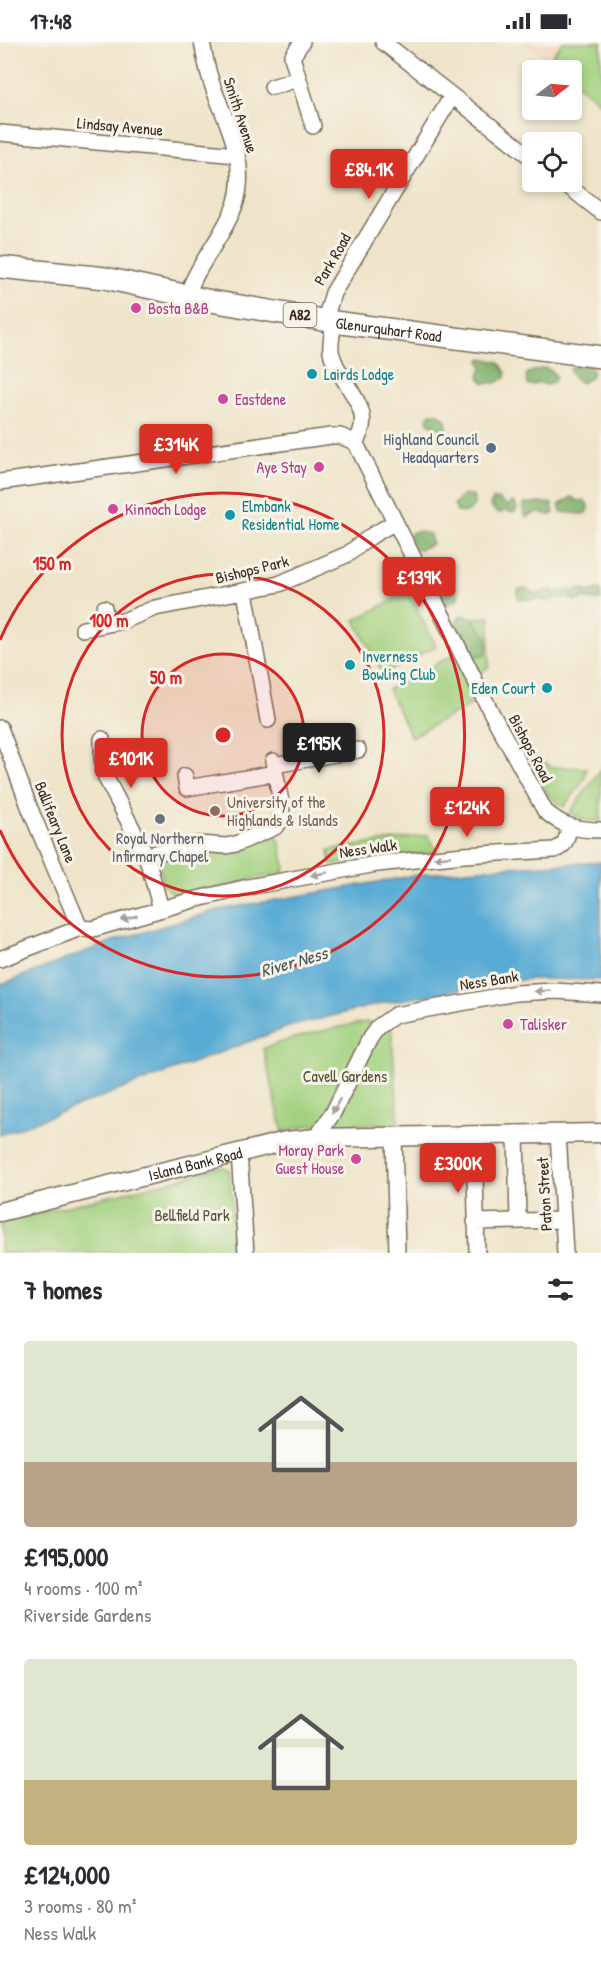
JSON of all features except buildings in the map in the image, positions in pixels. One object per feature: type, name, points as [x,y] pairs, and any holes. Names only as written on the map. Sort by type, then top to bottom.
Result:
[{"type":"highway","name":"Glenurquhart Road","points":[[0,267],[105,278],[187,296],[329,321],[601,357]]},
{"type":"main road","name":"Island Bank Road","points":[[0,1212],[286,1141],[394,1136],[601,1133]]},
{"type":"street","name":"Smith Avenue","points":[[187,296],[231,213],[236,200],[239,170],[232,135],[210,77],[202,42]]},
{"type":"street","points":[[302,42],[292,57],[314,126]]},
{"type":"street","points":[[383,42],[522,150]]},
{"type":"street","points":[[272,87],[298,79]]},
{"type":"street","name":"Park Road","points":[[329,321],[333,293],[452,96]]},
{"type":"street","name":"Lindsay Avenue","points":[[0,133],[237,155]]},
{"type":"street","points":[[576,192],[601,212]]},
{"type":"street","points":[[0,482],[331,436],[340,436],[355,442],[362,433],[364,420],[331,351],[329,321]]},
{"type":"street","name":"Bishops Road","points":[[355,442],[537,799],[545,811],[568,827]]},
{"type":"street","name":"Bishops Park","points":[[83,628],[123,621],[155,608],[279,584],[348,554],[371,536],[395,522]]},
{"type":"street","points":[[244,592],[268,720]]},
{"type":"street","points":[[104,608],[107,624]]},
{"type":"street","name":"Ballifeary Lane","points":[[0,728],[4,754],[30,809],[80,928]]},
{"type":"street","points":[[102,739],[102,758],[106,778],[146,855],[161,909]]},
{"type":"street","points":[[185,776],[187,788],[274,766],[358,750]]},
{"type":"street","points":[[146,855],[198,844],[226,846],[236,844],[275,827],[280,822],[282,807],[274,766]]},
{"type":"street","points":[[568,827],[601,830]]},
{"type":"street","name":"Ness Walk","points":[[0,959],[80,928],[93,928],[248,887],[376,864],[464,855],[560,849],[566,843],[568,827]]},
{"type":"street","name":"Ness Bank","points":[[316,1138],[333,1113],[370,1038],[386,1020],[396,1015],[516,993],[555,991],[601,994]]},
{"type":"street","points":[[516,1133],[518,1221]]},
{"type":"street","name":"Paton Street","points":[[558,1133],[566,1253]]},
{"type":"street","points":[[474,1134],[477,1253]]},
{"type":"street","points":[[394,1136],[397,1253]]},
{"type":"street","points":[[239,1153],[246,1253]]},
{"type":"street","points":[[476,1222],[563,1220]]},
{"type":"shaded area","points":[[523,42],[601,42],[601,104],[582,88],[582,60],[546,60]]},
{"type":"green space","points":[[563,42],[601,42],[601,104],[582,88],[582,60],[549,60]]},
{"type":"green space","points":[[482,358],[499,362],[506,373],[505,378],[496,383],[484,383],[479,377],[483,369],[480,360]]},
{"type":"green space","points":[[590,366],[593,371],[591,378],[581,383],[573,378],[570,371],[571,367]]},
{"type":"green space","points":[[544,368],[556,376],[553,383],[546,385],[538,382],[528,385],[526,376],[528,373]]},
{"type":"green space","points":[[431,413],[441,415],[445,419],[447,429],[441,434],[434,434],[432,424],[428,423],[427,417]]},
{"type":"green space","points":[[464,494],[473,496],[473,507],[465,512],[457,512],[454,504]]},
{"type":"green space","points":[[572,497],[577,501],[586,502],[588,509],[586,513],[561,512],[559,505]]},
{"type":"green space","points":[[498,499],[508,506],[512,502],[515,503],[517,509],[514,512],[506,509],[502,513],[496,512],[490,505],[493,500]]},
{"type":"green space","points":[[525,503],[552,504],[554,513],[550,515],[538,512],[527,517],[523,507]]},
{"type":"green space","points":[[418,531],[430,534],[432,544],[419,550],[414,548],[409,536]]},
{"type":"green space","points":[[436,561],[445,566],[459,595],[457,600],[446,605],[441,604],[434,588],[435,582],[429,573],[431,563]]},
{"type":"green space","points":[[526,588],[537,593],[550,590],[555,593],[583,589],[589,592],[600,589],[601,600],[576,601],[558,598],[548,602],[542,599],[519,599],[517,593],[519,589]]},
{"type":"green space","points":[[408,592],[436,646],[383,674],[355,620]]},
{"type":"green space","points":[[462,615],[473,618],[485,634],[486,653],[481,656],[471,655],[467,647],[469,643],[457,626],[457,620]]},
{"type":"green space","points":[[490,617],[489,667],[479,673],[454,626],[470,618]]},
{"type":"green space","points":[[453,655],[476,702],[411,737],[388,689]]},
{"type":"green space","points":[[543,762],[552,767],[587,768],[584,780],[564,807],[549,796],[532,767]]},
{"type":"green space","points":[[601,769],[601,821],[585,821],[570,812]]},
{"type":"green space","points":[[428,835],[437,852],[331,865],[329,850]]},
{"type":"green space","points":[[273,836],[279,839],[284,872],[198,892],[175,895],[164,886],[159,862],[168,856]]},
{"type":"green space","name":"Cavell Gardens","points":[[366,1022],[391,1025],[399,1124],[309,1125],[283,1132],[263,1049],[301,1036]]},
{"type":"green space","name":"Bellfield Park","points":[[218,1167],[229,1170],[236,1253],[0,1253],[1,1222],[176,1180]]},
{"type":"water","name":"River Ness","points":[[601,862],[601,980],[530,979],[495,983],[384,1003],[288,1027],[0,1135],[0,985],[110,942],[218,910],[423,874]]},
{"type":"place","name":"Bosta B&B","points":[[136,308]]},
{"type":"place","name":"Lairds Lodge","points":[[312,374]]},
{"type":"place","name":"Eastdene","points":[[223,399]]},
{"type":"place","name":"Highland Council Headquarters","points":[[491,448]]},
{"type":"place","name":"Aye Stay","points":[[319,467]]},
{"type":"place","name":"Kinnoch Lodge","points":[[113,509]]},
{"type":"place","name":"Elmbank Residential Home","points":[[230,515]]},
{"type":"place","name":"Inverness Bowling Club","points":[[350,665]]},
{"type":"place","name":"Eden Court","points":[[547,688]]},
{"type":"place","name":"University of the Highlands & Islands","points":[[215,811]]},
{"type":"place","name":"Royal Northern Infirmary Chapel","points":[[160,819]]},
{"type":"place","name":"Talisker","points":[[508,1024]]},
{"type":"place","name":"Moray Park Guest House","points":[[356,1159]]}]
